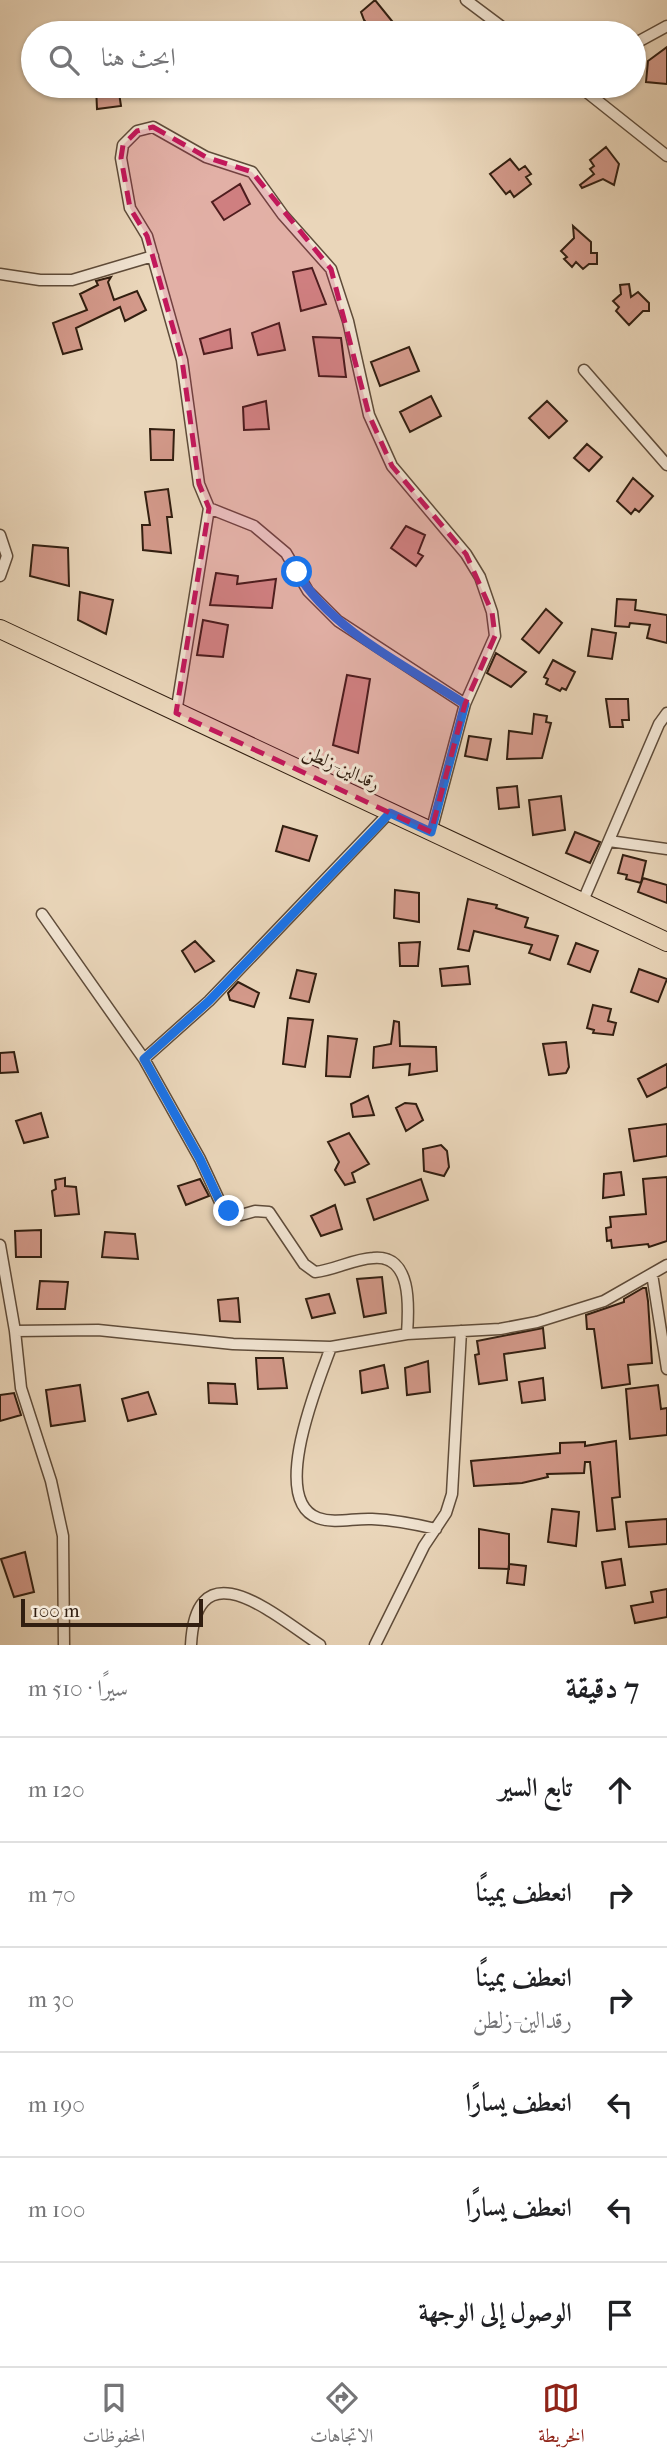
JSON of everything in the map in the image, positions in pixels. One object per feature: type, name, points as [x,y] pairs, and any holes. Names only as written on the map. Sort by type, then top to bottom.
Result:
[{"type":"main road","name":"رقدالين-زلطن","points":[[0,629],[667,942]]},
{"type":"street","points":[[466,0],[494,21]]},
{"type":"street","points":[[646,37],[667,26]]},
{"type":"street","points":[[594,98],[667,156]]},
{"type":"street","points":[[176,713],[209,508],[199,484],[182,360],[164,304],[147,236],[130,208],[121,158],[123,145],[137,131],[153,127],[206,157],[251,172],[283,215],[331,269],[348,321],[369,415],[392,466],[466,554],[480,577],[492,612],[495,636],[465,704],[431,832]]},
{"type":"street","points":[[0,274],[40,280],[72,280],[153,256]]},
{"type":"street","points":[[584,370],[667,466]]},
{"type":"street","points":[[209,508],[254,526],[286,553],[308,591],[338,621],[465,704]]},
{"type":"street","points":[[0,535],[7,555],[0,576]]},
{"type":"street","points":[[582,903],[659,724],[667,713]]},
{"type":"street","points":[[144,1059],[209,1001],[390,813]]},
{"type":"street","points":[[609,841],[667,849]]},
{"type":"street","points":[[42,914],[144,1059],[200,1159],[220,1202],[229,1211],[240,1215],[268,1212],[304,1264],[315,1272],[372,1258],[389,1259],[399,1266],[409,1311],[407,1334]]},
{"type":"street","points":[[0,1245],[15,1331],[21,1388],[51,1481],[63,1536],[64,1645]]},
{"type":"street","points":[[15,1331],[98,1330],[233,1344],[331,1347],[407,1334],[500,1329],[573,1312],[604,1301],[667,1265]]},
{"type":"street","points":[[652,1275],[667,1369]]},
{"type":"street","points":[[375,1645],[389,1622],[409,1574],[446,1513],[454,1474],[461,1331]]},
{"type":"street","points":[[331,1347],[298,1448],[298,1479],[303,1503],[312,1515],[320,1519],[371,1519],[436,1528]]},
{"type":"street","points":[[191,1645],[192,1626],[200,1604],[208,1597],[223,1592],[244,1596],[320,1645]]},
{"type":"highlighted area","points":[[153,127],[206,157],[252,172],[331,269],[369,415],[392,466],[466,554],[492,612],[495,636],[465,704],[431,832],[176,713],[209,508],[199,484],[182,360],[147,236],[130,208],[121,158],[123,145],[137,131]]},
{"type":"building","points":[[375,0],[392,21],[365,21],[361,12]]},
{"type":"building","points":[[667,47],[667,84],[646,82],[648,61]]},
{"type":"building","points":[[97,98],[120,98],[121,106],[97,109]]},
{"type":"building","points":[[606,147],[619,164],[614,185],[603,179],[582,188],[580,185],[594,174],[590,169],[594,166],[590,160]]},
{"type":"building","points":[[510,159],[519,170],[525,166],[531,174],[526,177],[531,184],[514,197],[510,191],[506,194],[490,174]]},
{"type":"building","points":[[240,184],[250,204],[224,220],[212,202]]},
{"type":"building","points":[[573,226],[591,242],[591,253],[597,253],[597,264],[589,264],[583,269],[576,262],[572,267],[564,259],[567,257],[561,251],[574,238]]},
{"type":"building","points":[[312,268],[326,304],[301,311],[293,272]]},
{"type":"building","points":[[111,277],[108,282],[114,300],[137,291],[146,310],[125,321],[120,307],[76,328],[82,349],[63,354],[53,323],[87,310],[80,294],[98,285],[96,281]]},
{"type":"building","points":[[629,284],[631,297],[638,292],[649,303],[649,311],[643,311],[629,325],[616,311],[619,307],[613,301],[621,294],[620,285]]},
{"type":"building","points":[[279,323],[285,350],[258,355],[252,333]]},
{"type":"building","points":[[230,329],[232,348],[204,354],[200,339]]},
{"type":"building","points":[[313,337],[341,338],[346,377],[319,376]]},
{"type":"building","points":[[409,347],[419,371],[380,386],[371,362]]},
{"type":"building","points":[[431,396],[441,416],[410,432],[400,412]]},
{"type":"building","points":[[266,401],[269,429],[244,430],[243,407]]},
{"type":"building","points":[[547,401],[567,421],[549,438],[529,418]]},
{"type":"building","points":[[150,429],[174,430],[173,460],[151,460]]},
{"type":"building","points":[[587,444],[602,457],[589,471],[574,458]]},
{"type":"building","points":[[633,478],[653,496],[639,512],[635,509],[631,514],[617,501]]},
{"type":"building","points":[[168,489],[172,517],[167,517],[171,553],[143,550],[142,525],[150,525],[145,492]]},
{"type":"building","points":[[406,526],[425,535],[418,553],[423,556],[416,566],[391,548]]},
{"type":"building","points":[[33,545],[68,548],[69,586],[30,576]]},
{"type":"building","points":[[216,573],[238,576],[237,584],[276,579],[272,608],[210,605]]},
{"type":"building","points":[[80,592],[113,600],[106,634],[78,620]]},
{"type":"building","points":[[617,599],[636,600],[635,610],[667,615],[667,643],[647,638],[650,625],[630,623],[629,627],[615,626]]},
{"type":"building","points":[[546,609],[562,623],[539,653],[522,639]]},
{"type":"building","points":[[203,620],[228,625],[223,657],[197,655]]},
{"type":"building","points":[[592,629],[616,633],[612,659],[588,656]]},
{"type":"building","points":[[496,653],[526,672],[511,687],[487,673]]},
{"type":"building","points":[[553,660],[575,672],[566,690],[562,688],[560,691],[546,684],[548,679],[544,677]]},
{"type":"building","points":[[347,675],[370,679],[358,753],[333,745]]},
{"type":"building","points":[[606,699],[628,699],[629,720],[622,720],[623,727],[610,727]]},
{"type":"building","points":[[534,714],[547,716],[546,722],[551,723],[542,758],[507,759],[509,731],[532,734]]},
{"type":"building","points":[[469,736],[491,739],[487,760],[465,756]]},
{"type":"building","points":[[517,786],[519,807],[499,809],[497,788]]},
{"type":"building","points":[[561,796],[565,830],[533,835],[529,800]]},
{"type":"building","points":[[283,826],[317,836],[309,861],[276,851]]},
{"type":"building","points":[[575,832],[600,842],[590,863],[566,853]]},
{"type":"building","points":[[623,855],[646,861],[641,883],[626,879],[627,875],[618,873]]},
{"type":"building","points":[[643,878],[667,885],[667,903],[638,892]]},
{"type":"building","points":[[395,890],[419,893],[419,922],[394,918]]},
{"type":"building","points":[[468,899],[497,905],[496,908],[528,918],[525,927],[558,936],[550,960],[529,953],[532,945],[474,931],[469,951],[458,949]]},
{"type":"building","points":[[195,941],[214,961],[195,972],[182,951]]},
{"type":"building","points":[[420,942],[418,966],[400,966],[399,943]]},
{"type":"building","points":[[576,943],[598,951],[590,972],[568,964]]},
{"type":"building","points":[[468,966],[470,984],[442,986],[440,969]]},
{"type":"building","points":[[639,969],[667,979],[658,1002],[631,992]]},
{"type":"building","points":[[297,970],[316,974],[309,1002],[290,998]]},
{"type":"building","points":[[238,982],[259,993],[254,1007],[230,1000],[228,993]]},
{"type":"building","points":[[593,1005],[611,1009],[608,1021],[616,1023],[613,1035],[593,1033],[594,1030],[587,1028]]},
{"type":"building","points":[[288,1018],[313,1020],[305,1067],[283,1064]]},
{"type":"building","points":[[394,1021],[399,1022],[400,1046],[436,1047],[437,1071],[409,1075],[410,1064],[373,1068],[374,1047],[391,1044]]},
{"type":"building","points":[[328,1036],[357,1039],[350,1077],[326,1076]]},
{"type":"building","points":[[566,1042],[569,1067],[566,1073],[549,1075],[543,1044]]},
{"type":"building","points":[[14,1052],[18,1072],[0,1073],[0,1053]]},
{"type":"building","points":[[667,1064],[667,1087],[647,1097],[638,1079]]},
{"type":"building","points":[[368,1096],[374,1115],[353,1117],[351,1104]]},
{"type":"building","points":[[405,1103],[416,1104],[423,1120],[406,1131],[396,1108]]},
{"type":"building","points":[[41,1113],[48,1137],[24,1143],[16,1121]]},
{"type":"building","points":[[667,1124],[667,1156],[634,1161],[629,1129]]},
{"type":"building","points":[[349,1133],[369,1164],[352,1173],[355,1182],[345,1185],[335,1170],[339,1162],[328,1142]]},
{"type":"building","points":[[441,1145],[447,1151],[449,1167],[444,1176],[424,1171],[423,1149]]},
{"type":"building","points":[[621,1172],[624,1195],[603,1198],[604,1174]]},
{"type":"building","points":[[667,1177],[667,1241],[649,1247],[648,1244],[612,1248],[611,1240],[607,1241],[606,1228],[611,1227],[610,1217],[646,1214],[643,1179]]},
{"type":"building","points":[[65,1178],[65,1186],[76,1187],[79,1214],[55,1216],[52,1191],[56,1189],[55,1180]]},
{"type":"building","points":[[200,1179],[209,1196],[186,1205],[178,1186]]},
{"type":"building","points":[[421,1179],[428,1200],[374,1220],[367,1199]]},
{"type":"building","points":[[335,1205],[342,1229],[321,1236],[311,1216]]},
{"type":"building","points":[[41,1230],[41,1257],[16,1257],[15,1231]]},
{"type":"building","points":[[105,1232],[135,1234],[138,1259],[102,1257]]},
{"type":"building","points":[[382,1277],[386,1313],[364,1317],[357,1279]]},
{"type":"building","points":[[40,1281],[68,1282],[65,1309],[37,1309]]},
{"type":"building","points":[[646,1288],[648,1301],[652,1363],[628,1365],[630,1384],[602,1388],[594,1329],[587,1329],[586,1315],[624,1302],[624,1299]]},
{"type":"building","points":[[329,1294],[335,1313],[312,1318],[306,1299]]},
{"type":"building","points":[[238,1298],[240,1322],[220,1321],[218,1300]]},
{"type":"building","points":[[543,1328],[545,1348],[504,1354],[507,1380],[479,1384],[475,1355],[479,1354],[477,1341]]},
{"type":"building","points":[[256,1358],[283,1358],[287,1388],[258,1389]]},
{"type":"building","points":[[428,1361],[430,1392],[407,1395],[405,1368]]},
{"type":"building","points":[[384,1365],[388,1388],[362,1393],[360,1371]]},
{"type":"building","points":[[543,1378],[545,1400],[522,1403],[519,1382]]},
{"type":"building","points":[[208,1383],[235,1384],[237,1404],[209,1403]]},
{"type":"building","points":[[80,1385],[85,1421],[51,1426],[46,1390]]},
{"type":"building","points":[[658,1385],[661,1409],[667,1408],[667,1435],[630,1439],[626,1389]]},
{"type":"building","points":[[148,1392],[156,1414],[128,1421],[122,1399]]},
{"type":"building","points":[[14,1393],[21,1415],[0,1421],[0,1395]]},
{"type":"building","points":[[616,1441],[620,1497],[612,1498],[615,1529],[597,1531],[590,1462],[585,1462],[584,1473],[547,1474],[548,1477],[522,1483],[474,1486],[471,1461],[560,1453],[560,1443],[585,1442],[585,1446]]},
{"type":"building","points":[[552,1509],[579,1512],[576,1546],[548,1542]]},
{"type":"building","points":[[667,1519],[667,1544],[629,1547],[626,1522]]},
{"type":"building","points":[[479,1529],[509,1534],[509,1569],[479,1568]]},
{"type":"building","points":[[25,1552],[34,1592],[14,1597],[1,1559]]},
{"type":"building","points":[[621,1559],[625,1585],[606,1588],[602,1562]]},
{"type":"building","points":[[509,1564],[526,1566],[524,1585],[507,1583]]},
{"type":"building","points":[[667,1589],[667,1617],[635,1623],[631,1606],[653,1602],[651,1592]]},
{"type":"route","points":[[229,1211],[220,1202],[200,1159],[144,1059],[209,1001],[390,813],[431,832],[465,704],[338,621],[308,591],[297,572]]}]
